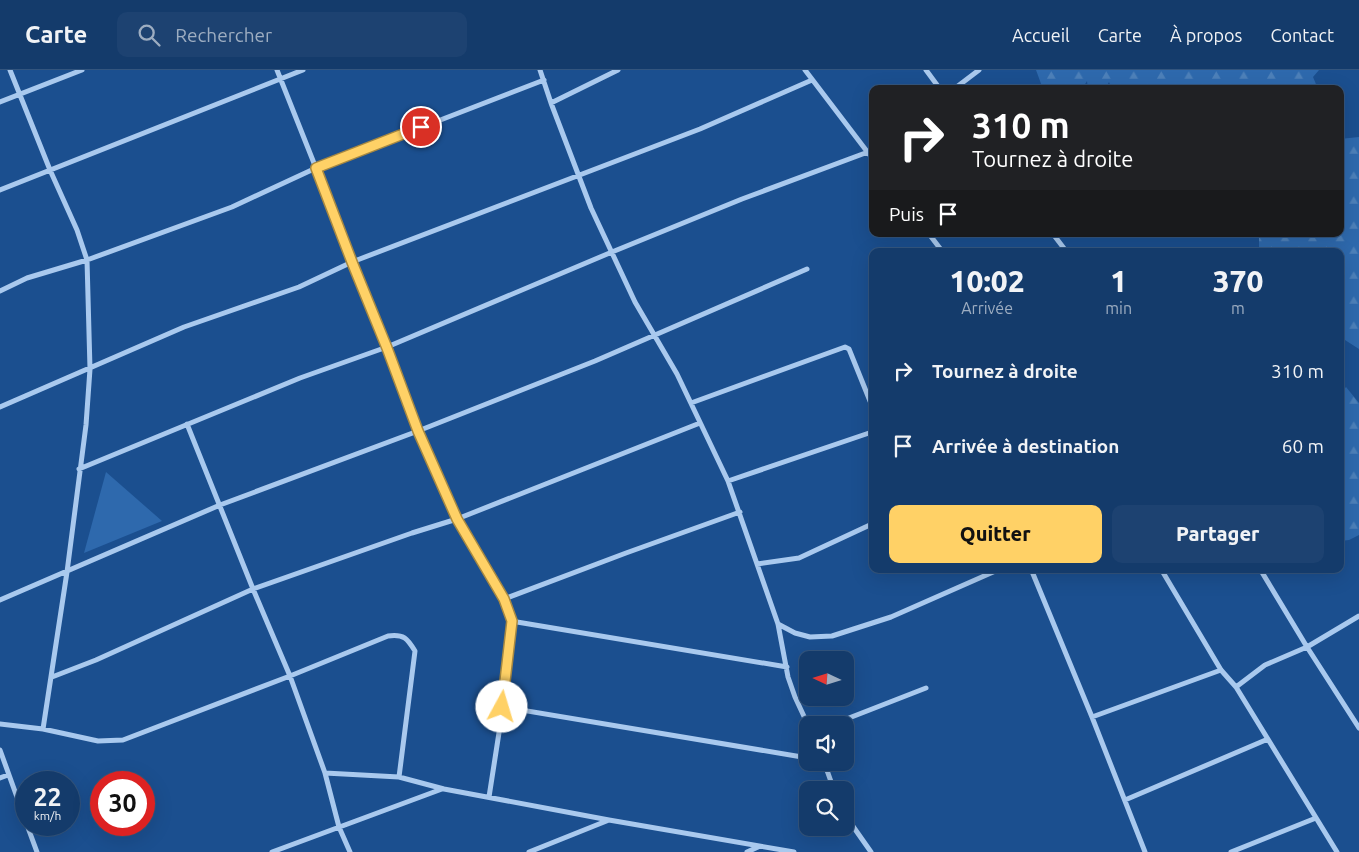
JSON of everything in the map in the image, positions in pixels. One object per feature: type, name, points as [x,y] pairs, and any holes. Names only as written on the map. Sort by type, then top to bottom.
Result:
[{"type":"street","points":[[10,70],[50,170],[77,230],[87,260],[90,368],[86,425],[67,572],[43,729]]},
{"type":"street","points":[[0,102],[20,96],[82,70]]},
{"type":"street","points":[[276,70],[387,348],[418,431],[457,519],[504,599],[512,621],[489,797]]},
{"type":"street","points":[[0,190],[303,70]]},
{"type":"street","points":[[540,70],[591,208],[635,302],[677,374],[728,481],[778,624],[786,668],[795,697],[804,716]]},
{"type":"street","points":[[551,103],[618,70]]},
{"type":"street","points":[[79,469],[300,378],[387,348],[742,199],[868,152],[804,70]]},
{"type":"street","points":[[926,70],[937,85]]},
{"type":"street","points":[[959,85],[979,70]]},
{"type":"street","points":[[0,291],[27,278],[87,260],[232,207],[316,168],[544,80]]},
{"type":"street","points":[[0,407],[184,327],[299,287],[352,262],[488,211],[578,174],[700,129],[812,80]]},
{"type":"street","points":[[931,237],[940,248]]},
{"type":"street","points":[[1055,237],[1064,248]]},
{"type":"street","points":[[0,600],[220,504],[418,431],[595,361],[807,269]]},
{"type":"street","points":[[691,403],[845,346],[849,349],[869,399]]},
{"type":"street","points":[[52,677],[96,660],[253,588],[457,519],[700,423]]},
{"type":"street","points":[[187,424],[290,676],[325,773],[339,826],[350,852]]},
{"type":"street","points":[[728,481],[869,433]]},
{"type":"street","points":[[504,599],[626,552],[740,512]]},
{"type":"street","points":[[758,564],[798,558],[869,525]]},
{"type":"street","points":[[778,624],[795,633],[810,637],[832,636],[891,617],[991,573]]},
{"type":"street","points":[[1033,573],[1145,852]]},
{"type":"street","points":[[1163,573],[1221,670],[1236,687],[1336,852]]},
{"type":"street","points":[[1262,573],[1359,728]]},
{"type":"street","points":[[1236,687],[1265,665],[1307,647],[1359,616]]},
{"type":"street","points":[[512,621],[786,668]]},
{"type":"street","points":[[0,724],[43,729],[98,741],[123,740],[388,636],[398,635],[408,640],[415,650],[399,777]]},
{"type":"street","points":[[1092,717],[1221,670]]},
{"type":"street","points":[[854,716],[926,688]]},
{"type":"street","points":[[502,707],[799,756]]},
{"type":"street","points":[[1124,800],[1268,739]]},
{"type":"street","points":[[0,750],[15,793]]},
{"type":"street","points":[[325,773],[399,777],[444,789],[794,852]]},
{"type":"street","points":[[0,778],[8,775]]},
{"type":"street","points":[[272,852],[444,789]]},
{"type":"street","points":[[1231,852],[1316,818]]},
{"type":"street","points":[[529,852],[609,820]]},
{"type":"street","points":[[854,828],[871,852]]},
{"type":"street","points":[[31,836],[37,852]]},
{"type":"street","points":[[747,852],[759,847]]},
{"type":"green space","points":[[1036,70],[1319,70],[1313,77],[1316,85],[1110,85],[1109,82],[1107,85],[1088,85],[1087,81],[1084,85],[1042,85]]},
{"type":"green space","points":[[1359,137],[1359,349],[1345,340],[1344,334],[1344,248],[1259,248],[1259,237],[1344,237],[1344,139]]},
{"type":"green space","points":[[1346,387],[1359,403],[1359,535],[1344,541],[1344,389]]},
{"type":"green space","points":[[106,472],[162,521],[84,553]]},
{"type":"route","points":[[421,127],[316,168],[418,431],[457,519],[504,599],[512,621],[502,707]]}]
